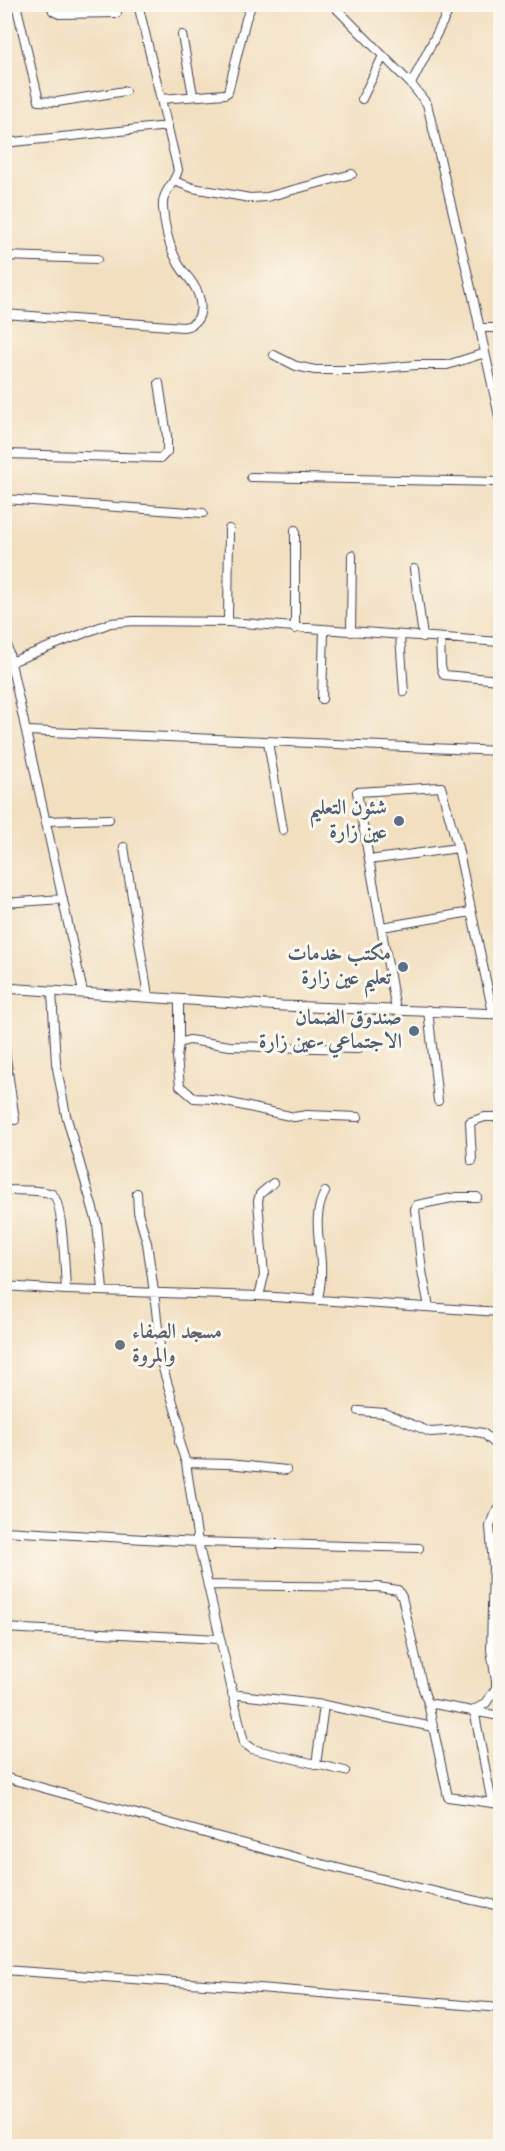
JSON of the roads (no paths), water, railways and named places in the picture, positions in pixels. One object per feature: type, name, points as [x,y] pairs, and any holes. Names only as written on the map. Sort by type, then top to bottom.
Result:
[{"type":"street","points":[[16,4],[39,102],[57,102],[125,91]]},
{"type":"street","points":[[51,4],[52,11],[59,14],[117,13]]},
{"type":"street","points":[[4,314],[183,327],[197,322],[200,315],[199,298],[195,286],[176,260],[165,224],[163,200],[178,170],[138,4]]},
{"type":"street","points":[[161,99],[228,92],[246,19],[252,4]]},
{"type":"street","points":[[332,4],[411,84],[427,104],[501,421]]},
{"type":"street","points":[[411,84],[452,4]]},
{"type":"street","points":[[182,34],[193,95]]},
{"type":"street","points":[[362,99],[383,56]]},
{"type":"street","points":[[4,143],[168,126]]},
{"type":"street","points":[[174,181],[193,188],[250,198],[267,197],[352,174]]},
{"type":"street","points":[[4,256],[96,259]]},
{"type":"street","points":[[479,328],[501,328]]},
{"type":"street","points":[[273,355],[296,366],[315,370],[447,365],[485,354]]},
{"type":"street","points":[[4,454],[161,458],[166,452],[167,436],[159,383]]},
{"type":"street","points":[[251,477],[501,482]]},
{"type":"street","points":[[4,499],[203,513]]},
{"type":"street","points":[[228,622],[230,528]]},
{"type":"street","points":[[295,628],[296,530]]},
{"type":"street","points":[[351,632],[352,555]]},
{"type":"street","points":[[414,569],[423,637]]},
{"type":"street","points":[[11,662],[110,623],[122,621],[228,622],[501,642]]},
{"type":"street","points":[[322,699],[324,630]]},
{"type":"street","points":[[4,631],[83,992]]},
{"type":"street","points":[[400,636],[404,692]]},
{"type":"street","points":[[440,638],[441,667],[444,675],[501,680]]},
{"type":"street","points":[[27,731],[501,751]]},
{"type":"street","points":[[268,742],[283,830]]},
{"type":"street","points":[[4,988],[283,1006],[497,1014],[471,912],[458,848],[441,788],[357,792],[396,1010]]},
{"type":"street","points":[[46,821],[109,819]]},
{"type":"street","points":[[124,847],[148,996]]},
{"type":"street","points":[[369,860],[458,848]]},
{"type":"street","points":[[4,903],[63,899]]},
{"type":"street","points":[[382,927],[471,912]]},
{"type":"street","points":[[52,991],[56,1063],[66,1115],[97,1223],[103,1290]]},
{"type":"street","points":[[179,1000],[177,1058],[180,1086],[194,1098],[213,1099],[294,1117],[307,1115],[358,1117]]},
{"type":"street","points":[[428,1010],[438,1101]]},
{"type":"street","points":[[4,1028],[15,1120]]},
{"type":"street","points":[[179,1043],[189,1040],[230,1046],[358,1049]]},
{"type":"street","points":[[472,1161],[470,1122],[485,1117],[501,1117]]},
{"type":"street","points":[[259,1296],[264,1276],[258,1201],[260,1194],[273,1183]]},
{"type":"street","points":[[4,1190],[42,1192],[56,1198],[60,1212],[66,1290]]},
{"type":"street","points":[[318,1300],[321,1275],[317,1225],[318,1210],[325,1192]]},
{"type":"street","points":[[137,1193],[138,1212],[147,1243],[162,1365],[180,1426],[179,1442],[186,1463],[198,1542],[244,1743],[248,1747],[345,1772]]},
{"type":"street","points":[[429,1307],[422,1271],[415,1209],[417,1204],[457,1197],[477,1197]]},
{"type":"street","points":[[4,1286],[259,1296],[501,1312]]},
{"type":"street","points":[[359,1411],[385,1413],[430,1432],[463,1430],[483,1433],[493,1442],[501,1443]]},
{"type":"street","points":[[186,1463],[228,1464],[286,1470]]},
{"type":"street","points":[[474,1710],[486,1703],[496,1688],[491,1650],[494,1566],[490,1526],[493,1517],[501,1507]]},
{"type":"street","points":[[4,1531],[198,1542],[419,1548]]},
{"type":"street","points":[[207,1585],[378,1587],[398,1590],[402,1597],[428,1703],[448,1797],[501,1804]]},
{"type":"street","points":[[4,1628],[219,1639]]},
{"type":"street","points":[[232,1694],[324,1705],[433,1727]]},
{"type":"street","points":[[428,1703],[501,1716]]},
{"type":"street","points":[[316,1764],[324,1705]]},
{"type":"street","points":[[474,1710],[492,1803]]},
{"type":"street","points":[[4,1777],[413,1888],[501,1906]]},
{"type":"street","points":[[4,1970],[501,2008]]},
{"type":"place","name":"شئون التعليم عين زارة","points":[[399,821]]},
{"type":"place","name":"مكتب خدمات تعليم عين زارة","points":[[403,967]]},
{"type":"place","name":"صندوق الضمان الاجتماعي -عين زارة","points":[[414,1031]]},
{"type":"place","name":"مسجد الصفاء والمروة","points":[[120,1345]]}]
